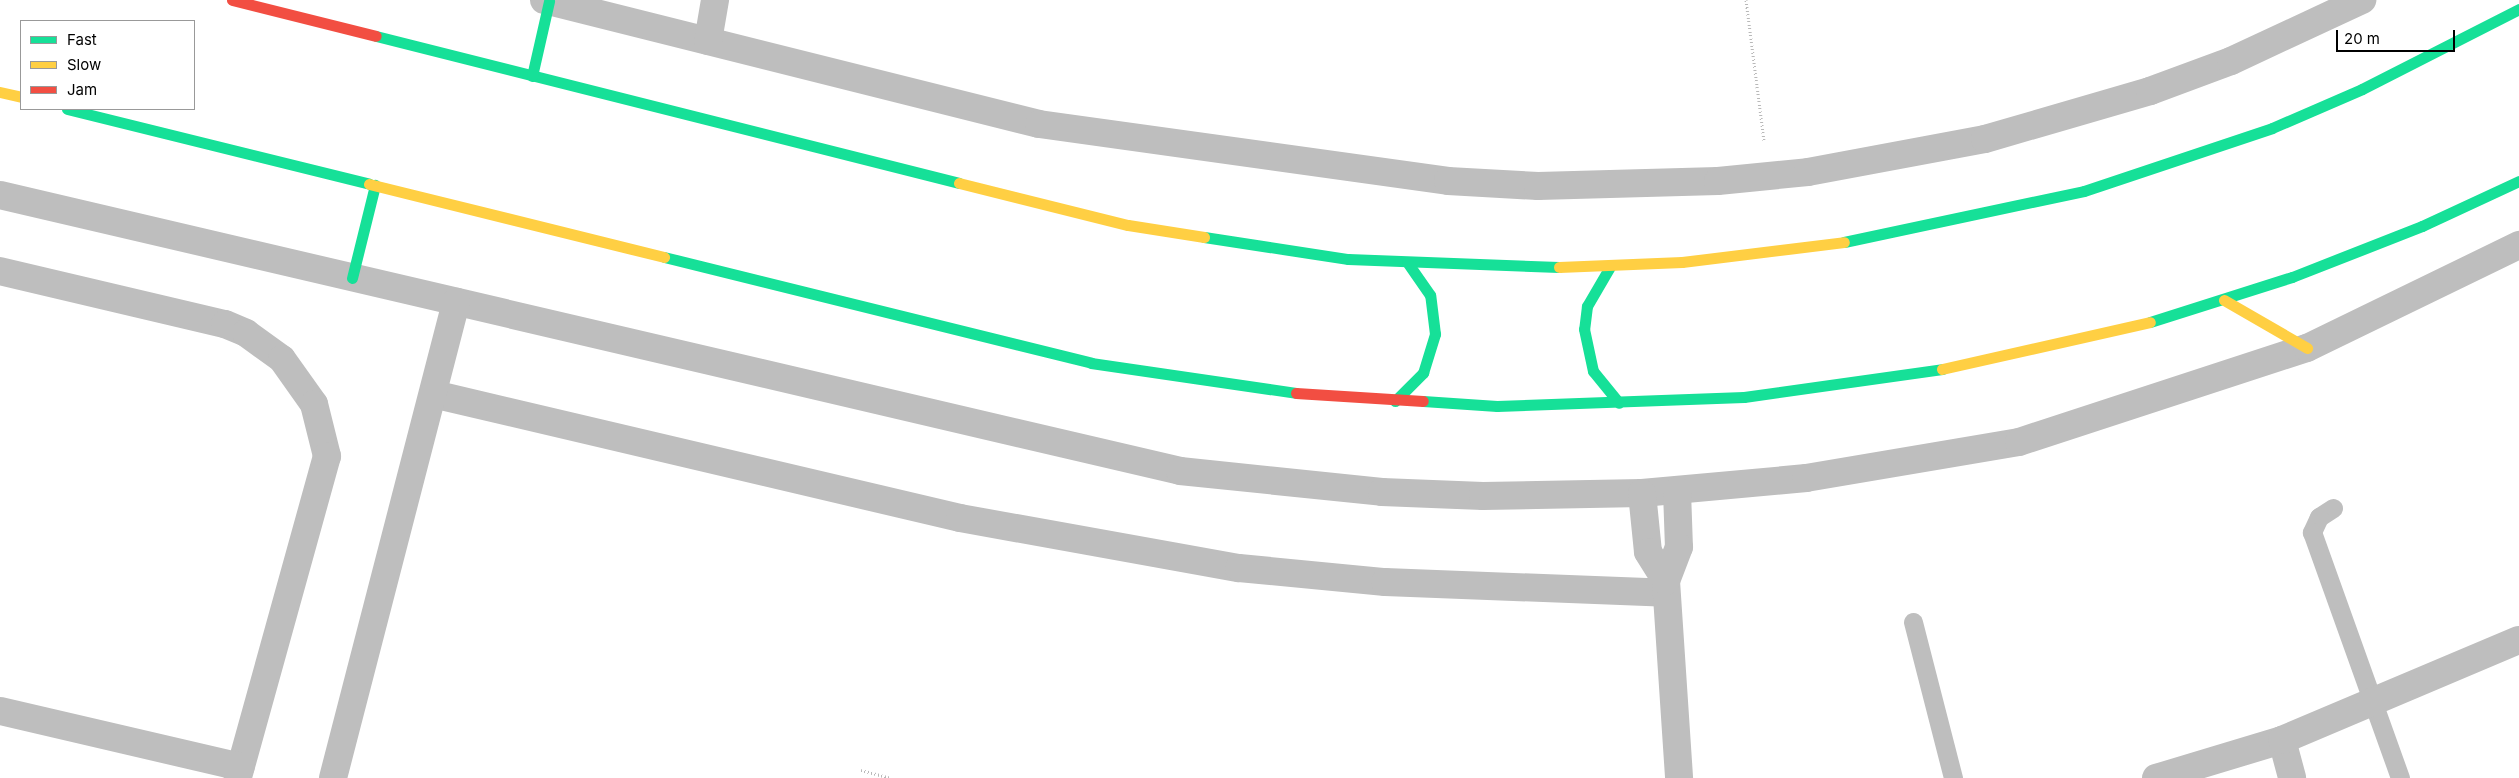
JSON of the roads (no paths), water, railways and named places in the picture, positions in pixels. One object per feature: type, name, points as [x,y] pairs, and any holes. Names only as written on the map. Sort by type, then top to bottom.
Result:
[{"type":"street","points":[[232,0],[1128,225],[1238,245],[1407,262],[1610,265],[1794,250],[1892,235],[2084,191],[2272,128],[2362,89],[2519,9]]},
{"type":"street","points":[[708,41],[715,0]]},
{"type":"street","points":[[532,76],[547,1],[1040,124],[1448,181],[1628,186],[1769,176],[1897,158],[2068,117],[2231,61],[2362,0]]},
{"type":"street","points":[[0,92],[20,97]]},
{"type":"street","points":[[71,110],[1091,363],[1293,393],[1497,406],[1744,397],[1884,380],[2022,354],[2224,300],[2422,226],[2519,181]]},
{"type":"street","points":[[352,278],[375,185]]},
{"type":"street","points":[[0,195],[1180,471],[1382,492],[1483,496],[1642,493],[1816,477],[2019,442],[2307,348],[2519,245]]},
{"type":"street","points":[[1395,401],[1423,373],[1435,334],[1430,295],[1407,262]]},
{"type":"street","points":[[1610,265],[1587,306],[1584,329],[1593,370],[1619,403]]},
{"type":"street","points":[[0,271],[239,330],[282,359],[314,404],[327,456],[240,772],[0,711]]},
{"type":"street","points":[[2224,300],[2307,348]]},
{"type":"street","points":[[333,778],[456,302]]},
{"type":"street","points":[[433,394],[960,518],[1239,568],[1385,582],[1666,587]]},
{"type":"street","points":[[1677,491],[1679,547],[1666,587],[1679,778]]},
{"type":"street","points":[[1642,493],[1648,552],[1666,587]]},
{"type":"street","points":[[2166,777],[2282,740],[2519,640]]},
{"type":"street","points":[[2282,740],[2292,778]]},
{"type":"lane","points":[[2333,508],[2320,517],[2312,532],[2375,700],[2400,778]]},
{"type":"lane","points":[[1913,622],[1953,778]]}]
